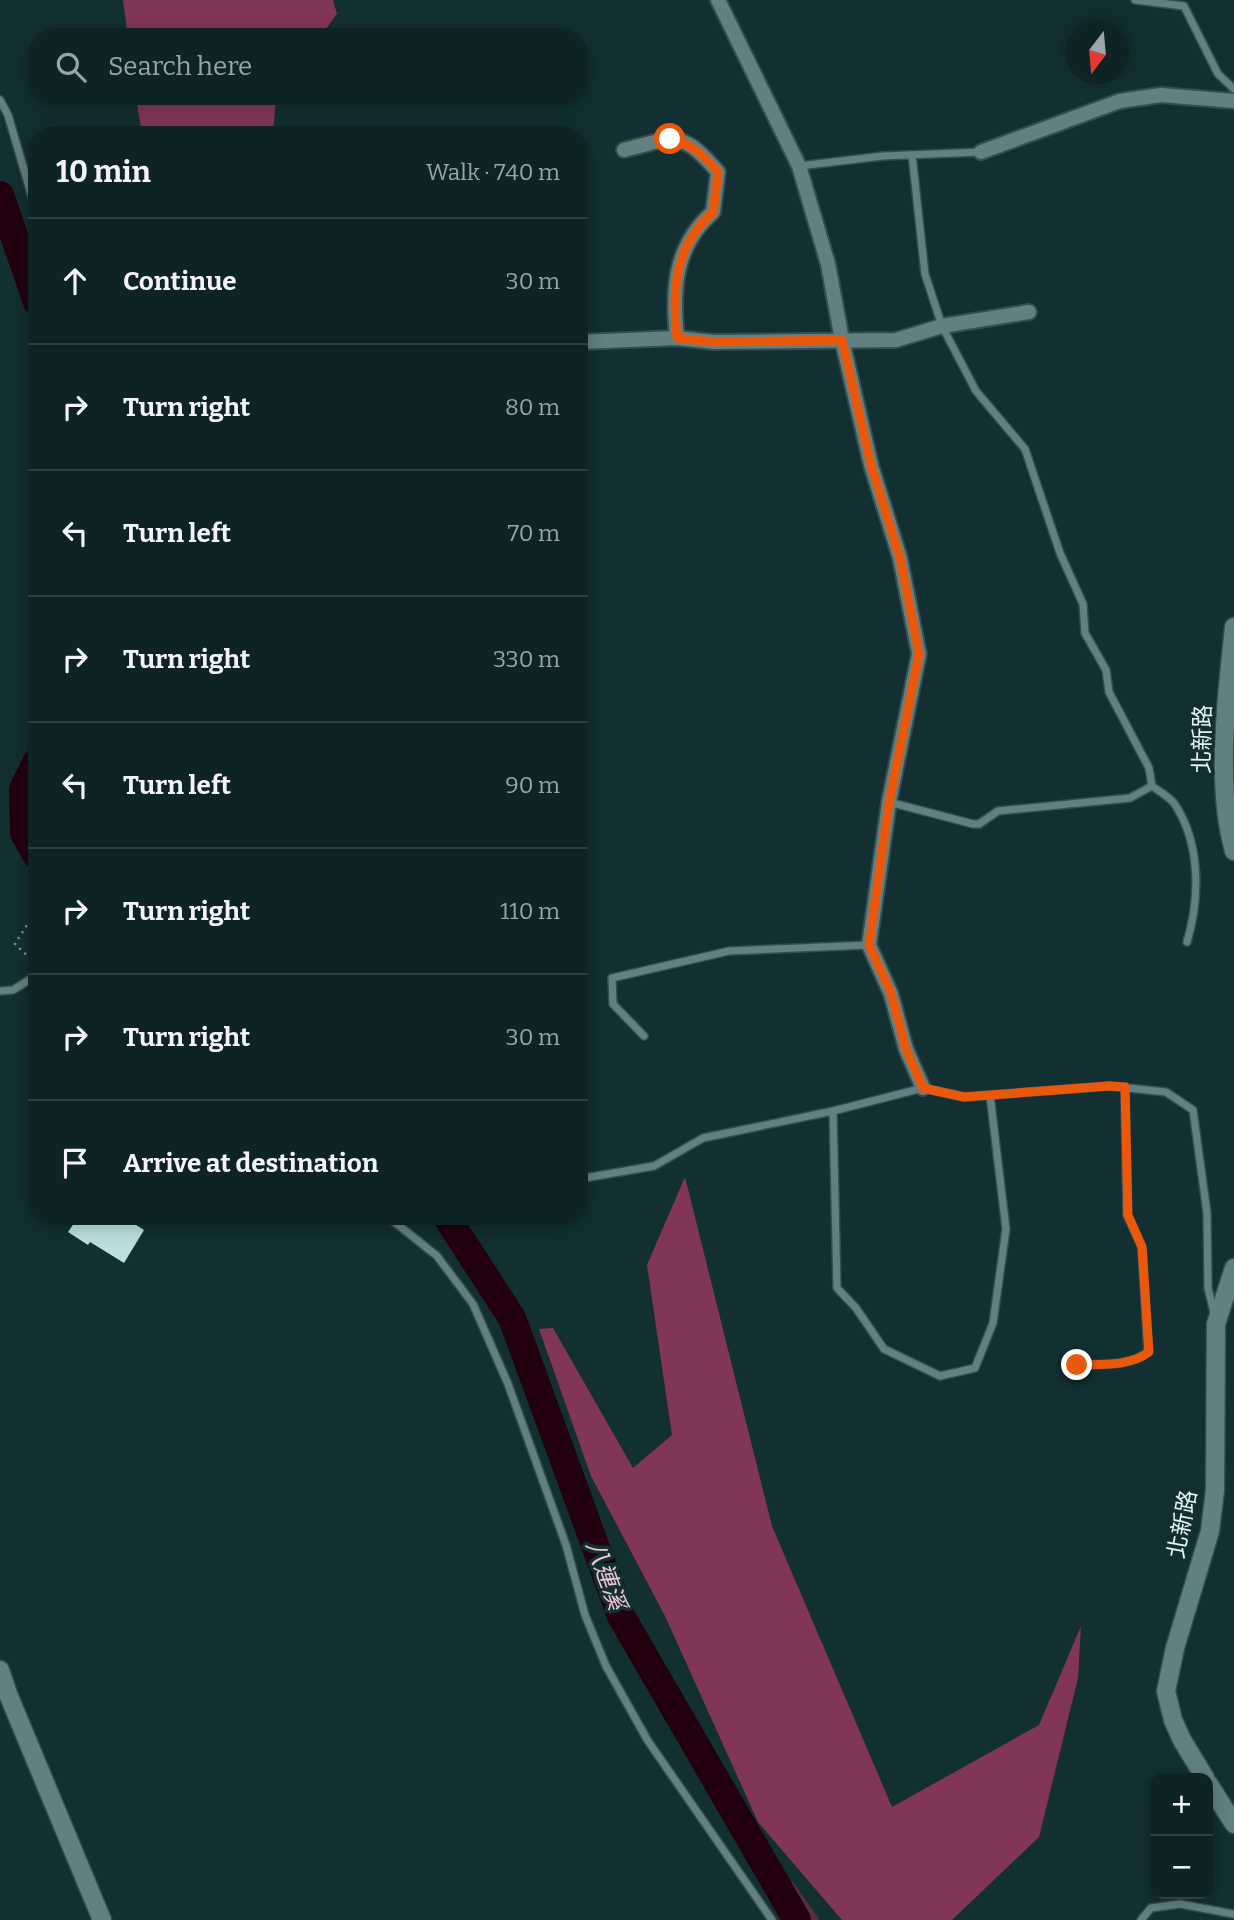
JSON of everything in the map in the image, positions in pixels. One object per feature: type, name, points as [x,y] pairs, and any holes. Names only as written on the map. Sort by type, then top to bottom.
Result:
[{"type":"main road","name":"北新路","points":[[1234,627],[1227,699],[1225,785],[1234,851]]},
{"type":"main road","name":"北新路","points":[[1202,1773],[1173,1720],[1166,1691],[1175,1648],[1210,1531],[1215,1490],[1216,1324],[1234,1268]]},
{"type":"main road","points":[[0,1670],[102,1920]]},
{"type":"main road","name":"北新路","points":[[1213,1791],[1234,1824]]},
{"type":"street","points":[[718,0],[799,166],[828,264],[842,340],[871,465],[900,558],[919,654],[889,802],[869,945],[891,993],[906,1049],[923,1088]]},
{"type":"street","points":[[981,152],[1120,101],[1161,94],[1234,101]]},
{"type":"street","points":[[624,150],[670,139],[685,142],[699,150],[718,172],[713,212],[697,226],[682,252],[673,304],[677,338]]},
{"type":"street","points":[[588,342],[677,338],[714,342],[897,340],[942,326],[1029,312]]},
{"type":"lane","points":[[1135,0],[1184,6],[1219,74],[1234,89]]},
{"type":"lane","points":[[0,100],[12,126],[28,182]]},
{"type":"lane","points":[[799,166],[883,156],[981,152]]},
{"type":"lane","points":[[912,155],[925,274],[942,326],[976,391],[1025,449],[1060,553],[1083,604],[1086,633],[1106,670],[1109,692],[1149,768],[1152,786],[1173,802],[1192,840],[1196,882],[1192,924],[1187,942]]},
{"type":"lane","points":[[889,802],[979,824],[998,811],[1130,798],[1152,786]]},
{"type":"lane","points":[[645,1036],[613,1004],[612,978],[729,951],[869,945]]},
{"type":"lane","points":[[0,991],[13,990],[28,981]]},
{"type":"lane","points":[[588,1177],[654,1166],[703,1138],[833,1111],[923,1088],[964,1097],[1109,1086],[1166,1092],[1193,1110],[1207,1213],[1208,1288],[1216,1324]]},
{"type":"lane","points":[[1077,1365],[1114,1364],[1140,1358],[1149,1352],[1142,1247],[1128,1215],[1125,1087]]},
{"type":"lane","points":[[833,1111],[837,1288],[856,1308],[884,1349],[940,1376],[975,1368],[993,1323],[1006,1229],[990,1095]]},
{"type":"lane","points":[[398,1225],[437,1256],[473,1304],[513,1396],[566,1545],[585,1615],[606,1666],[648,1741],[772,1920]]},
{"type":"lane","points":[[1141,1920],[1152,1908],[1180,1904],[1234,1914]]},
{"type":"path","points":[[28,923],[15,944],[28,956]]},
{"type":"shaded area","points":[[123,0],[333,0],[337,14],[327,28],[127,28]]},
{"type":"shaded area","points":[[137,105],[275,105],[274,126],[141,126]]},
{"type":"shaded area","points":[[685,1177],[772,1526],[892,1807],[1039,1725],[1081,1626],[1078,1678],[1039,1837],[952,1920],[842,1920],[758,1822],[665,1616],[591,1476],[539,1329],[553,1328],[633,1468],[672,1435],[647,1265]]},
{"type":"shaded area","points":[[793,1882],[820,1920],[783,1920],[767,1894]]},
{"type":"building","points":[[73,1225],[136,1225],[144,1230],[124,1263],[68,1232]]},
{"type":"waterway","name":"八連溪","points":[[0,195],[28,276]]},
{"type":"waterway","name":"八連溪","points":[[28,779],[23,789],[24,833],[28,840]]},
{"type":"waterway","name":"八連溪","points":[[452,1225],[512,1318],[621,1616],[797,1920]]},
{"type":"route","points":[[670,139],[685,142],[699,150],[718,172],[713,212],[697,226],[682,252],[673,304],[677,338],[714,342],[842,340],[871,465],[900,558],[919,654],[889,802],[869,945],[891,993],[906,1049],[923,1088],[964,1097],[1125,1087],[1128,1215],[1142,1247],[1149,1352],[1140,1358],[1114,1364],[1077,1365]]}]
